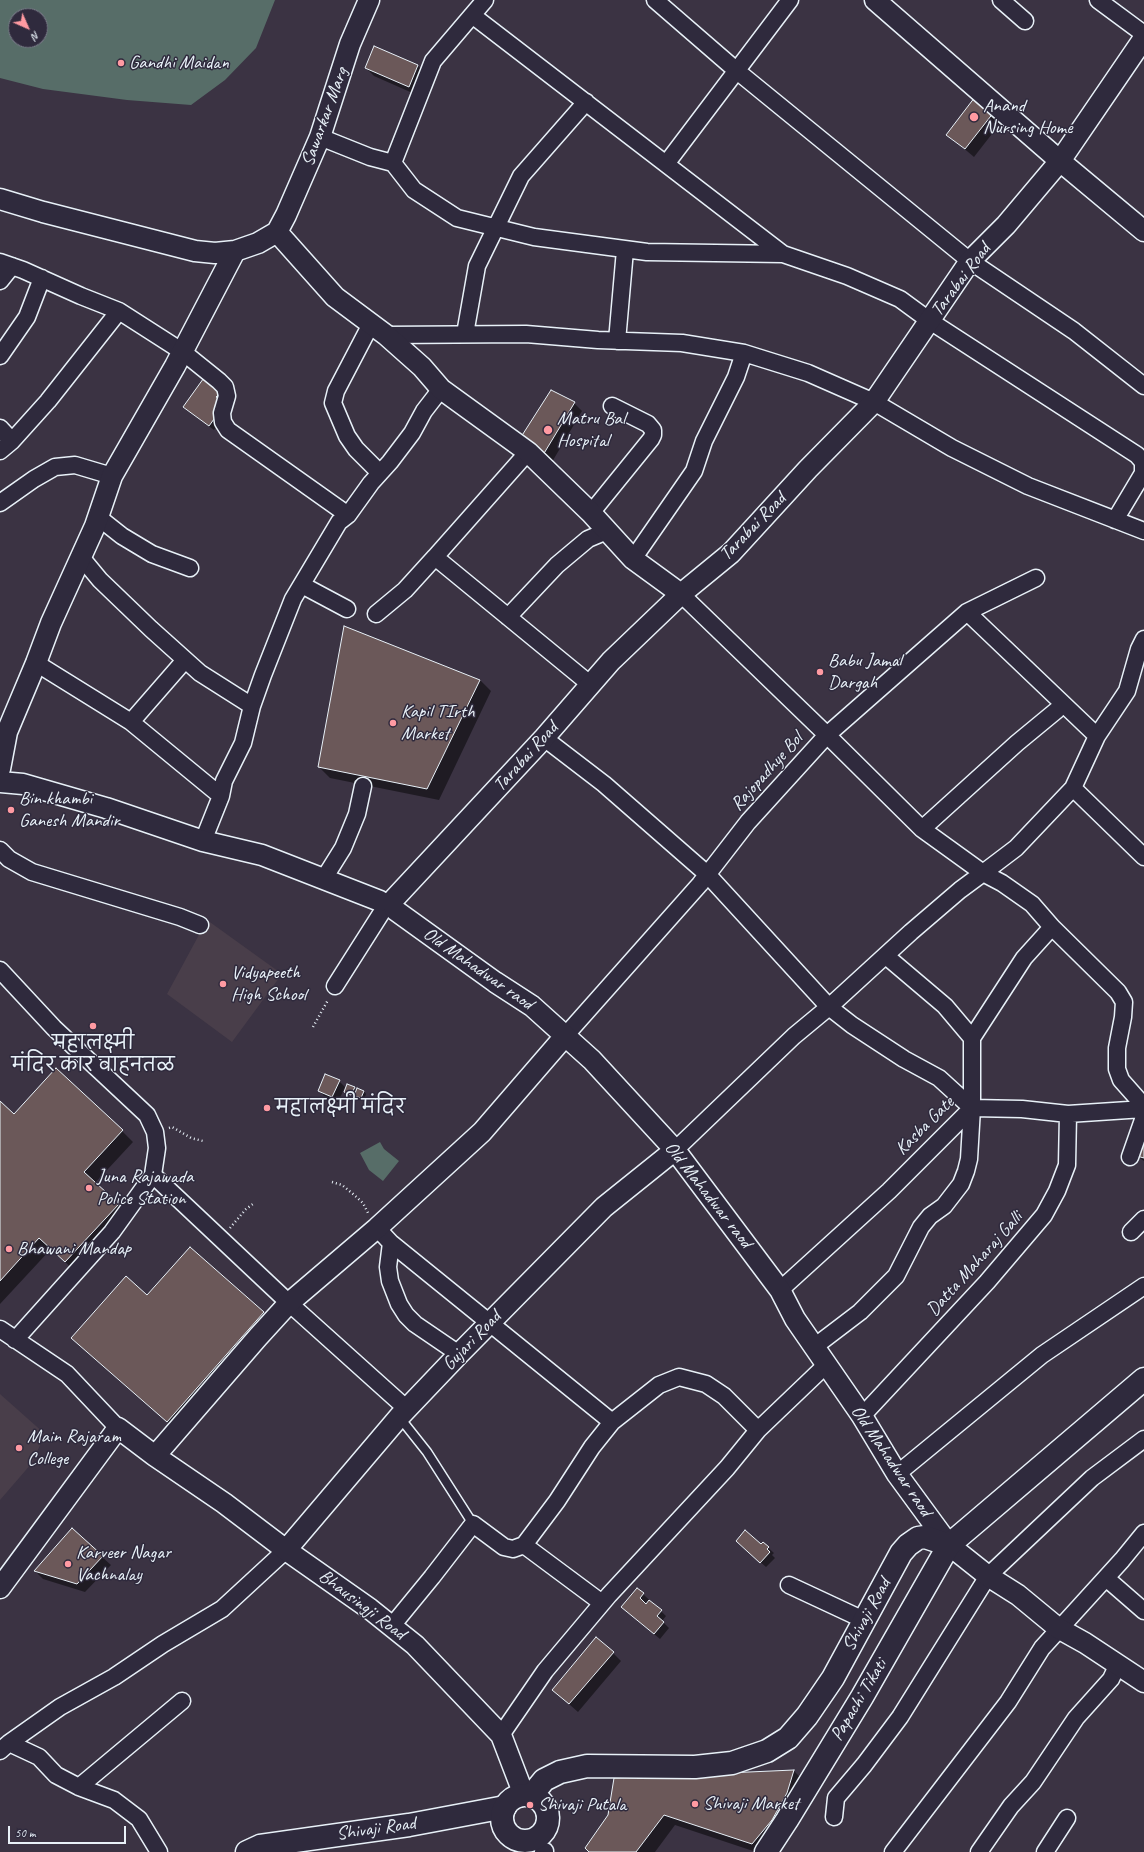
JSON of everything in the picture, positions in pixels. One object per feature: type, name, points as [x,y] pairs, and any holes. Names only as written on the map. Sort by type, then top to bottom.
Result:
[{"type":"main road","points":[[949,1545],[1144,1379]]},
{"type":"main road","name":"Shivaji Road","points":[[528,1796],[544,1780],[560,1772],[587,1766],[695,1767],[732,1763],[767,1751],[788,1738],[807,1716],[833,1678],[901,1553],[908,1545],[918,1538],[925,1537],[949,1545]]},
{"type":"main road","name":"Papachi Tikati","points":[[766,1852],[862,1697],[949,1545]]},
{"type":"main road","points":[[528,1796],[538,1800],[547,1812],[543,1848],[530,1841],[522,1841],[509,1835],[502,1821],[502,1814],[505,1807],[510,1801],[528,1796]]},
{"type":"main road","name":"Shivaji Road","points":[[247,1852],[260,1846],[409,1825],[505,1807]]},
{"type":"street","name":"Sawarkar Marg","points":[[277,232],[320,137],[350,44],[369,0]]},
{"type":"street","points":[[393,163],[433,61],[485,0]]},
{"type":"street","points":[[655,0],[737,71],[970,261],[1074,331],[1144,386]]},
{"type":"street","points":[[666,164],[790,0]]},
{"type":"street","points":[[875,0],[1060,161],[1144,231]]},
{"type":"street","points":[[1001,0],[1025,21]]},
{"type":"street","points":[[1098,0],[1144,34]]},
{"type":"street","points":[[472,14],[783,254],[846,276],[900,299],[930,321],[1137,455],[1142,462],[1142,473],[1115,520]]},
{"type":"street","name":"Tarabai Road","points":[[388,906],[544,738],[611,661],[681,594],[731,553],[808,469],[874,402],[970,261],[1006,225],[1060,161],[1144,38]]},
{"type":"street","points":[[465,334],[477,266],[521,176],[586,102]]},
{"type":"street","points":[[320,137],[370,157],[393,163],[414,190],[457,218],[495,228],[534,237],[647,252],[783,254]]},
{"type":"street","points":[[0,199],[43,212],[196,251],[214,253],[235,251],[258,243],[277,232],[335,297],[378,330],[422,368],[441,389],[528,452],[592,513],[633,559],[681,594],[922,829],[983,873],[1002,883],[1032,904],[1052,927],[1098,970],[1124,1002],[1123,1017],[1117,1048],[1117,1069],[1121,1080],[1144,1106]]},
{"type":"street","points":[[617,341],[625,250]]},
{"type":"street","points":[[0,769],[7,732],[51,623],[98,517],[112,476],[183,352],[235,251]]},
{"type":"street","points":[[0,281],[6,264],[119,311],[183,352],[225,387],[227,396],[222,413],[223,422],[228,430],[348,515]]},
{"type":"street","points":[[0,356],[27,317],[42,278]]},
{"type":"street","points":[[0,428],[6,446],[48,400],[119,311]]},
{"type":"street","points":[[378,330],[465,334],[526,334],[617,341],[682,343],[744,353],[808,373],[874,402],[952,448],[1028,486],[1144,531]]},
{"type":"street","points":[[378,330],[336,391],[333,402],[347,436],[356,449],[380,473]]},
{"type":"street","points":[[633,559],[694,471],[704,441],[736,377],[744,353]]},
{"type":"street","points":[[203,841],[221,796],[224,781],[244,743],[252,706],[293,599],[339,522],[348,515],[412,433],[424,411],[441,389]]},
{"type":"street","points":[[592,513],[653,435],[653,430],[648,424],[612,406]]},
{"type":"street","points":[[376,614],[405,590],[528,452]]},
{"type":"street","points":[[0,502],[34,479],[56,467],[75,465],[112,476]]},
{"type":"street","points":[[98,517],[122,536],[152,554],[190,568]]},
{"type":"street","points":[[508,617],[557,565],[588,539],[607,531]]},
{"type":"street","points":[[81,557],[100,580],[185,660],[200,673],[252,706]]},
{"type":"street","points":[[435,557],[591,685]]},
{"type":"street","name":"Rajopadhye Bol","points":[[565,1036],[700,884],[748,822],[827,735],[967,612],[1036,578]]},
{"type":"street","points":[[302,584],[347,609]]},
{"type":"street","points":[[967,612],[1097,736]]},
{"type":"street","points":[[675,1150],[794,1036],[960,890],[1016,848],[1073,788],[1097,736],[1127,691],[1139,649],[1144,639]]},
{"type":"street","points":[[132,722],[185,660]]},
{"type":"street","points":[[36,663],[132,722],[221,796]]},
{"type":"street","points":[[922,829],[1017,743],[1057,710]]},
{"type":"street","points":[[544,738],[604,784],[707,874],[828,1007],[852,1025],[904,1059],[939,1078],[972,1108]]},
{"type":"street","name":"Old Mahadwar raod","points":[[0,782],[23,784],[112,810],[203,841],[262,855],[388,906],[495,982],[532,1006],[592,1060],[675,1150],[780,1290],[795,1319],[862,1416],[897,1474],[949,1545],[988,1576],[1018,1595],[1058,1628],[1118,1664],[1144,1682]]},
{"type":"street","points":[[323,880],[343,848],[357,814],[363,786]]},
{"type":"street","points":[[1073,788],[1144,857]]},
{"type":"street","points":[[0,850],[9,859],[32,872],[180,917],[200,926]]},
{"type":"street","points":[[332,993],[388,906]]},
{"type":"street","points":[[814,1348],[860,1312],[896,1276],[921,1227],[954,1194],[966,1171],[972,1108],[972,1038],[1024,958],[1052,927]]},
{"type":"street","points":[[886,956],[945,1006],[972,1038]]},
{"type":"street","points":[[0,970],[54,1028],[147,1115],[155,1132],[157,1148],[153,1175],[112,1232],[15,1340]]},
{"type":"street","points":[[155,1456],[289,1303],[376,1228],[482,1132],[565,1036]]},
{"type":"street","name":"Kasba Gate","points":[[780,1290],[889,1190],[972,1108],[1022,1108],[1068,1114],[1144,1109]]},
{"type":"street","name":"Datta Maharaj Galli","points":[[862,1416],[987,1282],[1044,1215],[1057,1191],[1067,1165],[1068,1114]]},
{"type":"street","points":[[1130,1157],[1144,1117]]},
{"type":"street","name":"Gujari Road","points":[[286,1550],[403,1413],[489,1323],[604,1207],[675,1150]]},
{"type":"street","points":[[153,1175],[403,1413]]},
{"type":"street","points":[[1131,1232],[1144,1219]]},
{"type":"street","points":[[376,1228],[391,1243],[612,1422]]},
{"type":"street","points":[[391,1243],[388,1267],[390,1281],[399,1304],[406,1315],[415,1324],[459,1354]]},
{"type":"street","points":[[897,1474],[1042,1355],[1144,1286]]},
{"type":"street","points":[[0,1329],[67,1374],[118,1428],[0,1588]]},
{"type":"street","points":[[501,1735],[545,1671],[602,1603],[727,1468],[758,1430],[826,1365]]},
{"type":"street","points":[[391,1627],[473,1524],[504,1547],[513,1549],[524,1545],[557,1501],[592,1447],[612,1422],[659,1386],[679,1377],[706,1384],[724,1396],[758,1430]]},
{"type":"street","name":"Bhausingji Road","points":[[118,1428],[370,1609],[415,1645],[440,1669],[501,1735],[528,1796]]},
{"type":"street","points":[[834,1817],[836,1798],[864,1765],[900,1717],[988,1576],[1092,1478],[1144,1439]]},
{"type":"street","points":[[893,1852],[1008,1702],[1042,1648],[1058,1628],[1106,1578],[1144,1533]]},
{"type":"street","points":[[524,1545],[602,1603]]},
{"type":"street","points":[[5,1747],[60,1707],[114,1677],[163,1644],[222,1609],[286,1550]]},
{"type":"street","points":[[1106,1578],[1144,1611]]},
{"type":"street","points":[[789,1584],[864,1620]]},
{"type":"street","points":[[979,1852],[1011,1806],[1033,1782],[1076,1718],[1111,1680],[1118,1664]]},
{"type":"street","points":[[79,1787],[182,1701]]},
{"type":"street","points":[[5,1747],[40,1757],[56,1775],[79,1787],[114,1800],[139,1819],[159,1852]]},
{"type":"street","points":[[1046,1852],[1067,1818]]},
{"type":"lane","points":[[403,1413],[473,1524]]},
{"type":"path","points":[[313,1027],[332,993]]},
{"type":"path","points":[[181,1132],[191,1138],[202,1141]]},
{"type":"path","points":[[332,1182],[342,1185],[363,1203],[376,1228]]},
{"type":"path","points":[[235,1222],[246,1209],[253,1204]]},
{"type":"shaded area","name":"Vidyapeeth High School","points":[[207,920],[282,974],[232,1042],[167,994]]},
{"type":"shaded area","name":"Main Rajaram College","points":[[0,1394],[45,1434],[32,1463],[0,1500]]},
{"type":"green space","name":"Gandhi Maidan","points":[[0,0],[275,0],[256,48],[225,80],[191,105],[127,100],[43,89],[0,78]]},
{"type":"green space","points":[[380,1142],[384,1149],[399,1161],[383,1181],[369,1170],[360,1153]]},
{"type":"building","points":[[374,46],[418,65],[409,87],[365,68]]},
{"type":"building","points":[[975,97],[994,112],[965,149],[946,135]]},
{"type":"building","points":[[206,375],[219,385],[218,395],[216,397],[223,401],[222,408],[209,426],[183,407]]},
{"type":"building","points":[[551,390],[575,402],[543,455],[521,437]]},
{"type":"building","name":"Kapil TIrth Market","points":[[344,626],[480,680],[427,789],[318,767]]},
{"type":"building","points":[[56,1068],[123,1130],[84,1172],[119,1204],[65,1262],[39,1238],[0,1281],[0,1101],[14,1114]]},
{"type":"building","points":[[325,1074],[340,1080],[332,1097],[318,1091]]},
{"type":"building","points":[[347,1084],[355,1087],[351,1095],[344,1092]]},
{"type":"building","points":[[357,1088],[364,1091],[361,1098],[354,1096]]},
{"type":"building","points":[[1144,1123],[1144,1158],[1133,1155]]},
{"type":"building","points":[[190,1247],[264,1312],[167,1422],[71,1338],[126,1276],[147,1295]]},
{"type":"building","name":"Karveer Nagar Vachnalay","points":[[72,1528],[103,1556],[77,1584],[34,1571]]},
{"type":"building","points":[[745,1530],[761,1544],[763,1542],[769,1547],[767,1549],[770,1552],[760,1563],[736,1541]]},
{"type":"building","points":[[637,1588],[644,1593],[640,1598],[646,1604],[649,1600],[662,1610],[657,1616],[664,1622],[654,1634],[621,1607]]},
{"type":"building","points":[[596,1637],[614,1652],[569,1704],[552,1690]]},
{"type":"building","name":"Shivaji Market","points":[[794,1770],[787,1793],[772,1820],[752,1844],[664,1815],[636,1852],[589,1852],[585,1848],[608,1815],[614,1778]]},
{"type":"place","name":"Gandhi Maidan","points":[[121,63]]},
{"type":"place","name":"Anand Nursing Home","points":[[974,117]]},
{"type":"place","name":"Matru Bal Hospital","points":[[548,430]]},
{"type":"place","name":"Babu Jamal Dargah","points":[[820,672]]},
{"type":"place","name":"Kapil TIrth Market","points":[[393,723]]},
{"type":"place","name":"Bin khambi Ganesh Mandir","points":[[11,810]]},
{"type":"place","name":"Vidyapeeth High School","points":[[223,984]]},
{"type":"place","name":"महालक्ष्मी मंदिर कार वाहनतळ","points":[[93,1026]]},
{"type":"place","name":"महालक्ष्मी मंदिर","points":[[267,1108]]},
{"type":"place","name":"Juna Rajawada Police Station","points":[[89,1188]]},
{"type":"place","name":"Bhawani Mandap","points":[[9,1249]]},
{"type":"place","name":"Main Rajaram College","points":[[19,1448]]},
{"type":"place","name":"Karveer Nagar Vachnalay","points":[[68,1564]]},
{"type":"place","name":"Shivaji Market","points":[[695,1804]]},
{"type":"place","name":"Shivaji Putala","points":[[530,1805]]}]
